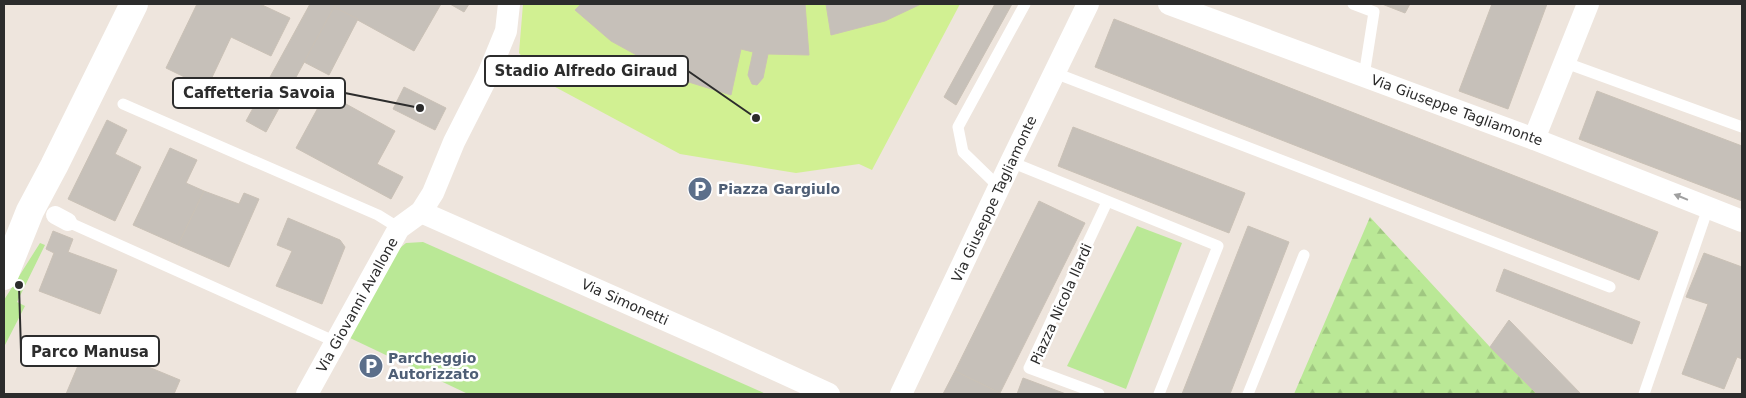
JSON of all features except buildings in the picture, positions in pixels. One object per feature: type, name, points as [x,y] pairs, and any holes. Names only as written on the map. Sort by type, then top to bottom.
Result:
[{"type":"main road","points":[[4,276],[51,216],[54,166],[134,4]]},
{"type":"main road","points":[[4,244],[51,216]]},
{"type":"street","name":"Via Giovanni Avallone","points":[[307,394],[399,228],[421,212],[432,193],[454,142],[488,75],[506,31],[510,4]]},
{"type":"street","name":"Via Giuseppe Tagliamonte","points":[[902,394],[999,187],[1088,4]]},
{"type":"street","name":"Via Giuseppe Tagliamonte","points":[[1169,4],[1534,139],[1742,221]]},
{"type":"street","points":[[1534,139],[1588,4]]},
{"type":"street","name":"Via Simonetti","points":[[421,212],[828,394]]},
{"type":"lane","points":[[999,187],[963,152],[958,127],[1025,4]]},
{"type":"lane","points":[[1353,4],[1374,12],[1364,76]]},
{"type":"lane","points":[[1566,62],[1742,127]]},
{"type":"lane","points":[[1055,73],[1610,288]]},
{"type":"lane","points":[[123,104],[378,215],[399,228]]},
{"type":"lane","points":[[1011,162],[1218,246],[1159,394]]},
{"type":"lane","name":"Piazza Nicola Ilardi","points":[[1099,394],[1029,368],[1107,202]]},
{"type":"lane","points":[[1644,394],[1708,208]]},
{"type":"lane","points":[[51,216],[336,342]]},
{"type":"lane","points":[[1248,394],[1304,255]]},
{"type":"green space","points":[[523,4],[960,4],[872,170],[859,164],[796,173],[680,154],[544,81],[519,53]]},
{"type":"green space","points":[[1370,217],[1490,347],[1537,394],[1294,394]]},
{"type":"green space","points":[[1137,226],[1182,243],[1126,389],[1067,366]]},
{"type":"green space","points":[[423,242],[766,394],[468,394],[350,338],[395,252],[406,243]]},
{"type":"green space","points":[[40,243],[45,245],[17,302],[25,306],[4,347],[4,300]]},
{"type":"place","name":"Caffetteria Savoia","points":[[420,108]]},
{"type":"place","name":"Stadio Alfredo Giraud","points":[[756,118]]},
{"type":"place","name":"Piazza Gargiulo","points":[[700,189]]},
{"type":"place","name":"Parco Manusa","points":[[19,285]]},
{"type":"place","name":"Parcheggio Autorizzato","points":[[371,366]]}]
